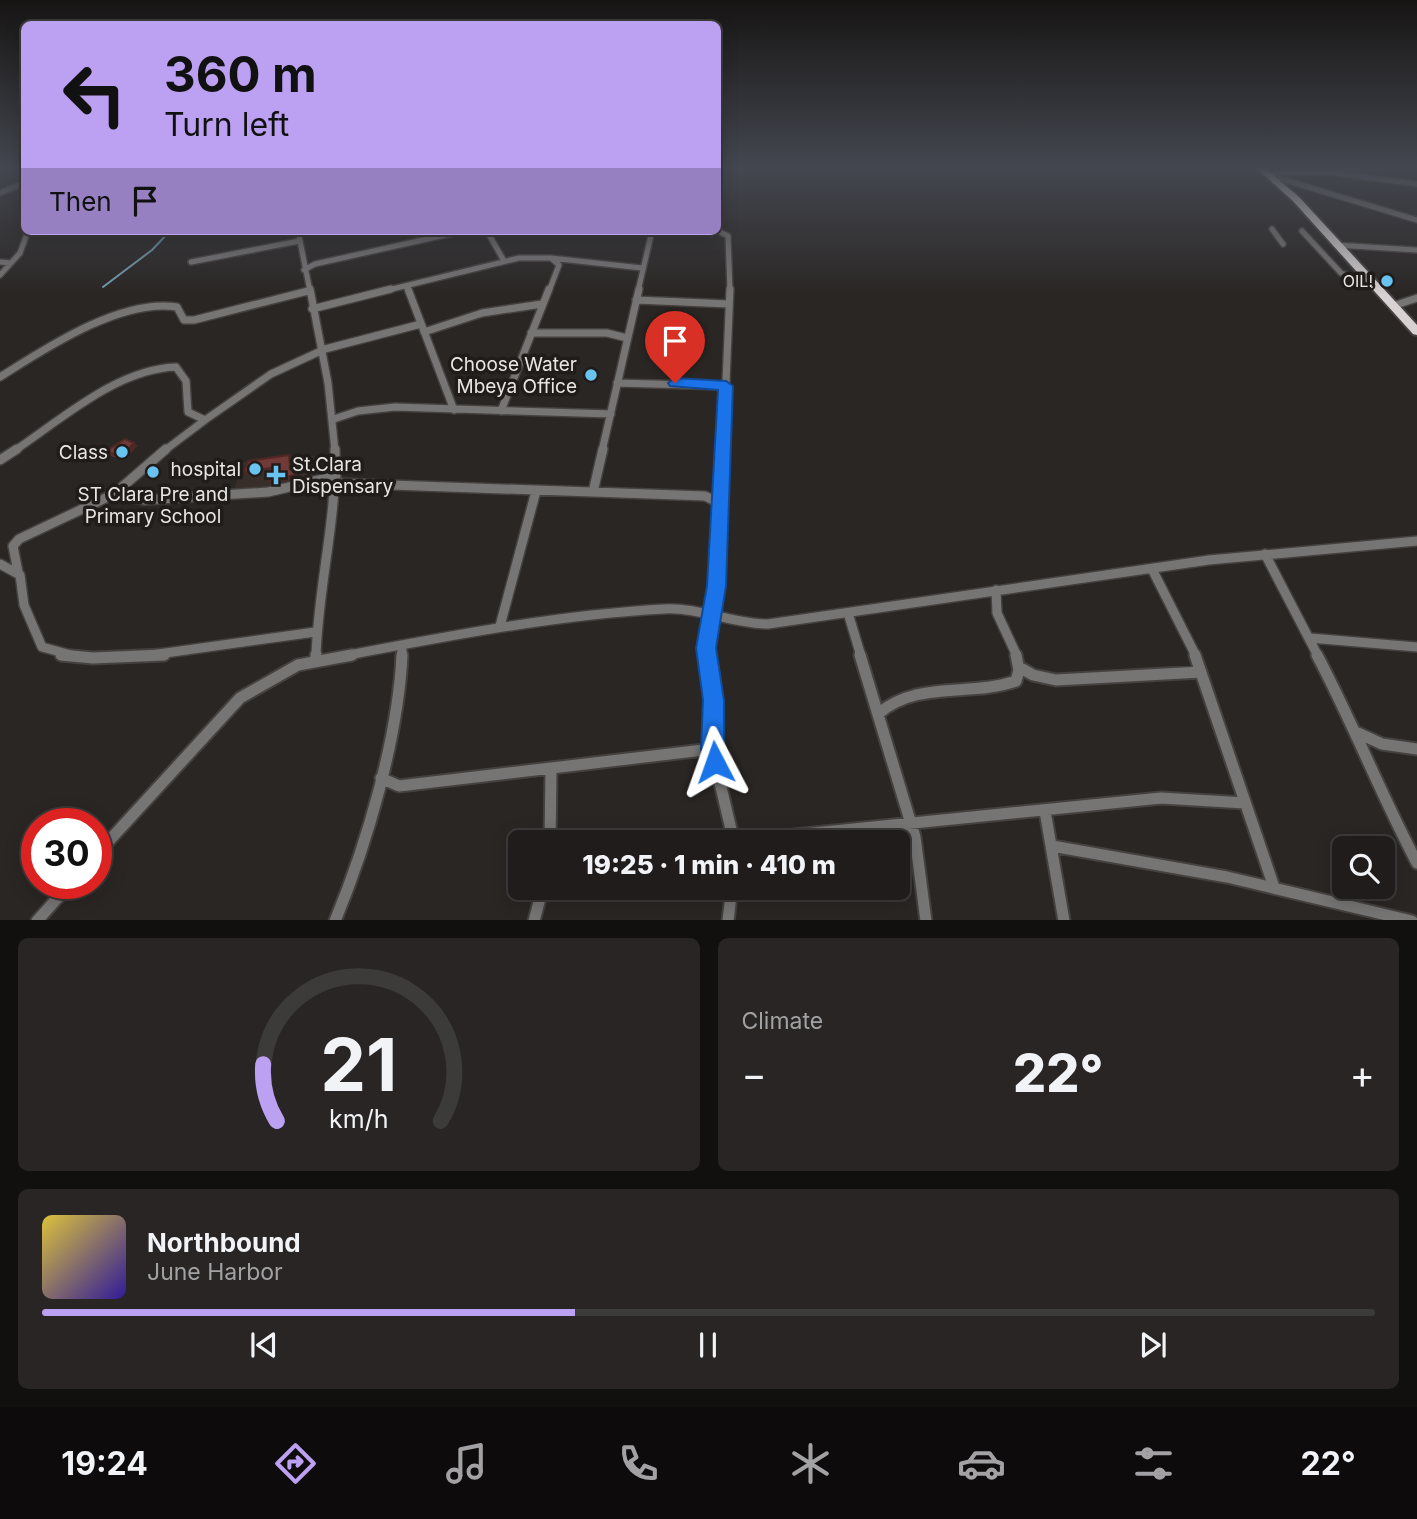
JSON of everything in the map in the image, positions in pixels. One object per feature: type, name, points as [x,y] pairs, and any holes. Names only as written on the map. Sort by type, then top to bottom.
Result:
[{"type":"highway","points":[[1303,210],[1417,332]]},
{"type":"street","points":[[1384,210],[1417,220]]},
{"type":"street","points":[[1272,229],[1283,244]]},
{"type":"street","points":[[1302,231],[1341,273],[1372,284]]},
{"type":"street","points":[[721,233],[730,240],[729,304],[721,504],[713,618],[706,648],[713,700],[712,749],[731,830]]},
{"type":"street","points":[[0,275],[23,249],[27,235]]},
{"type":"street","points":[[298,235],[334,419],[335,480],[315,632],[316,660]]},
{"type":"street","points":[[304,270],[315,264],[445,235]]},
{"type":"street","points":[[489,235],[503,261]]},
{"type":"street","points":[[593,492],[651,235]]},
{"type":"street","points":[[191,262],[299,241]]},
{"type":"street","points":[[1336,245],[1417,250]]},
{"type":"street","points":[[312,309],[528,257],[642,268]]},
{"type":"street","points":[[501,411],[559,265],[551,258]]},
{"type":"street","points":[[0,262],[11,264]]},
{"type":"street","points":[[408,286],[454,410]]},
{"type":"street","points":[[0,377],[44,348],[125,314],[170,304],[177,307],[184,320],[194,320],[308,290]]},
{"type":"street","points":[[1393,306],[1417,298]]},
{"type":"street","points":[[636,300],[729,304]]},
{"type":"street","points":[[424,332],[448,323],[517,306],[542,304]]},
{"type":"street","points":[[315,632],[240,645],[123,657],[62,656],[48,652],[36,638],[24,605],[13,546],[19,539],[118,491],[140,469],[271,374],[346,342],[421,324]]},
{"type":"street","points":[[531,333],[607,333],[627,338]]},
{"type":"street","points":[[0,460],[106,390],[141,373],[164,366],[176,367],[185,379],[182,399],[187,412],[196,419],[205,420]]},
{"type":"street","points":[[618,383],[726,386]]},
{"type":"street","points":[[334,419],[372,408],[611,414]]},
{"type":"street","points":[[118,491],[131,498],[145,500],[251,493],[335,480],[536,491],[705,496],[721,504]]},
{"type":"street","points":[[500,626],[536,491]]},
{"type":"street","points":[[112,838],[240,698],[276,675],[316,660],[500,626],[666,609],[693,610],[713,618],[757,625],[1265,554],[1417,541]]},
{"type":"street","points":[[1265,554],[1358,733],[1392,815],[1417,863]]},
{"type":"street","points":[[0,564],[18,572]]},
{"type":"street","points":[[1152,569],[1175,608],[1201,672],[1274,887]]},
{"type":"street","points":[[878,714],[895,698],[1006,686],[1016,681],[1019,667],[996,610],[996,590]]},
{"type":"street","points":[[848,613],[911,822],[920,859],[926,920]]},
{"type":"street","points":[[1310,638],[1417,647]]},
{"type":"street","points":[[335,920],[361,854],[381,778],[396,704],[402,646]]},
{"type":"street","points":[[1019,667],[1034,675],[1056,680],[1201,672]]},
{"type":"street","points":[[1358,733],[1382,744],[1417,749]]},
{"type":"street","points":[[381,778],[399,786],[551,771],[606,761],[712,749]]},
{"type":"street","points":[[550,830],[551,771]]},
{"type":"street","points":[[836,830],[1161,798],[1245,803]]},
{"type":"street","points":[[1045,811],[1064,920]]},
{"type":"street","points":[[1052,846],[1274,887],[1412,920]]},
{"type":"street","points":[[37,920],[56,899]]},
{"type":"street","points":[[534,920],[539,900]]},
{"type":"street","points":[[728,920],[730,900]]},
{"type":"shaded area","name":"St.Clara Dispensary","points":[[291,455],[316,456],[316,472],[309,477],[269,488],[233,493],[243,462]]},
{"type":"building","points":[[125,439],[134,443],[125,452],[115,455],[106,451]]},
{"type":"building","points":[[289,455],[290,469],[295,468],[294,475],[269,481],[271,468],[244,472],[248,461]]},
{"type":"waterway","points":[[103,287],[152,250],[166,235]]},
{"type":"place","name":"OIL!","points":[[1387,281]]},
{"type":"place","name":"Choose Water Mbeya Office","points":[[591,375]]},
{"type":"place","name":"Class","points":[[122,452]]},
{"type":"place","name":"hospital","points":[[255,469]]},
{"type":"place","name":"ST Clara Pre and Primary School","points":[[153,472]]},
{"type":"place","name":"St.Clara Dispensary","points":[[276,475]]},
{"type":"route","points":[[675,383],[726,386],[716,586],[713,618],[706,648],[713,700],[712,749],[715,762]]}]
